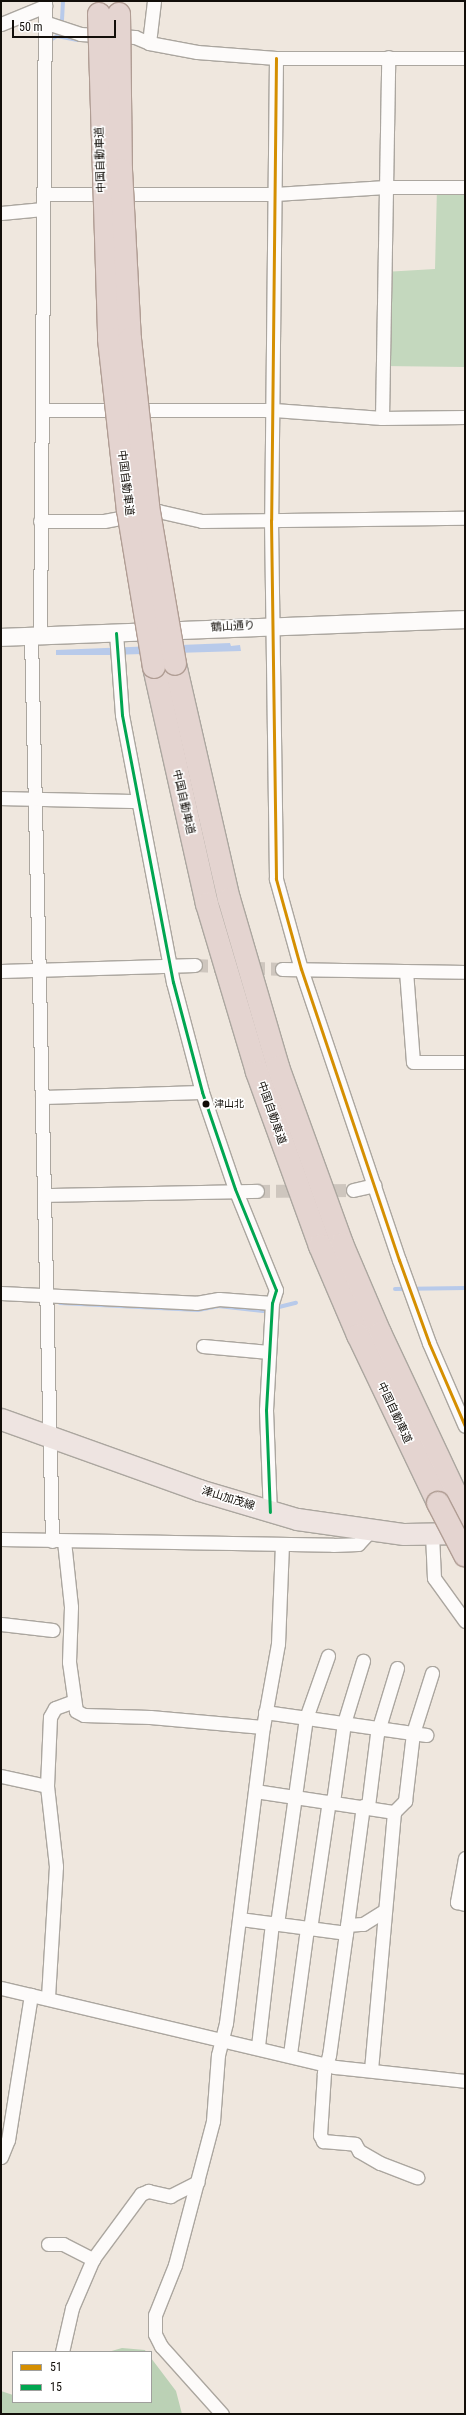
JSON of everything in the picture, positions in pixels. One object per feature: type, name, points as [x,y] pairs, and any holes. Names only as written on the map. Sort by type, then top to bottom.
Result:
[{"type":"highway","name":"中国自動車道","points":[[109,8],[109,339],[128,510],[165,665],[207,904],[259,1079],[323,1253],[394,1414],[454,1506],[465,1555]]},
{"type":"main road","name":"津山加茂線","points":[[1,1419],[270,1512],[370,1531],[432,1534],[465,1533]]},
{"type":"street","points":[[149,43],[154,1]]},
{"type":"street","points":[[1,24],[45,4],[47,23],[44,31],[42,410],[40,521],[35,636],[35,798],[47,1295],[52,1437],[58,1541],[72,1607],[68,1650],[74,1701],[76,1711],[84,1715],[150,1717],[263,1727]]},
{"type":"street","points":[[47,23],[80,34],[135,36],[149,43],[197,52],[276,58],[465,58]]},
{"type":"street","points":[[382,418],[388,57]]},
{"type":"street","points":[[276,58],[274,410],[271,520],[276,879],[301,969],[374,1185],[429,1343],[465,1426]]},
{"type":"street","points":[[43,194],[275,194],[386,187],[465,187]]},
{"type":"street","points":[[1,213],[43,209]]},
{"type":"street","points":[[42,410],[274,410],[382,418],[465,417]]},
{"type":"street","points":[[40,521],[104,521],[158,511],[202,521],[465,518]]},
{"type":"street","name":"鶴山通り","points":[[1,637],[273,625],[465,619]]},
{"type":"street","points":[[116,633],[122,715],[136,801],[172,966],[173,982],[202,1092],[235,1189],[276,1290],[272,1303],[266,1410],[270,1512]]},
{"type":"street","points":[[1,798],[136,801]]},
{"type":"street","points":[[1,970],[196,965]]},
{"type":"street","points":[[282,968],[465,972]]},
{"type":"street","points":[[406,971],[413,1062],[465,1062]]},
{"type":"street","points":[[42,1097],[202,1092]]},
{"type":"street","points":[[353,1190],[374,1185]]},
{"type":"street","points":[[45,1195],[235,1189],[257,1191]]},
{"type":"street","points":[[1,1293],[196,1303],[219,1299],[272,1303]]},
{"type":"street","points":[[202,1346],[270,1352]]},
{"type":"street","points":[[1,1539],[282,1545],[358,1544],[370,1531]]},
{"type":"street","points":[[432,1534],[434,1578],[465,1622]]},
{"type":"street","points":[[222,2414],[161,2346],[155,2334],[159,2300],[175,2265],[213,2121],[221,2037],[240,1919],[265,1712],[282,1615],[282,1545]]},
{"type":"street","points":[[1,1624],[53,1630]]},
{"type":"street","points":[[258,2046],[274,1924],[306,1718],[328,1656]]},
{"type":"street","points":[[290,2054],[309,1929],[344,1723],[363,1661]]},
{"type":"street","points":[[397,1668],[379,1728],[366,1806],[326,2065],[323,2141],[355,2144],[359,2151],[380,2163],[417,2177]]},
{"type":"street","points":[[371,2070],[394,1812],[404,1801],[420,1734],[432,1673]]},
{"type":"street","points":[[48,1998],[56,1866],[47,1786],[50,1716],[55,1708],[74,1701]]},
{"type":"street","points":[[265,1712],[420,1734]]},
{"type":"street","points":[[1,1776],[47,1786]]},
{"type":"street","points":[[255,1791],[366,1806],[394,1812]]},
{"type":"street","points":[[465,1858],[457,1902],[465,1904]]},
{"type":"street","points":[[240,1919],[309,1929],[347,1929],[363,1924],[384,1911]]},
{"type":"street","points":[[1,1988],[48,1998],[158,2026],[221,2037],[290,2054],[326,2065],[465,2081]]},
{"type":"street","points":[[1,2158],[8,2140],[31,1995]]},
{"type":"street","points":[[62,2351],[72,2308],[93,2259],[141,2194],[148,2191],[170,2196],[198,2182]]},
{"type":"street","points":[[48,2244],[63,2244],[93,2259]]},
{"type":"green space","points":[[437,187],[465,187],[465,367],[383,366],[384,272],[435,269]]},
{"type":"green space","points":[[122,2348],[146,2351],[112,2351]]},
{"type":"green space","points":[[152,2359],[176,2391],[182,2414],[1,2414],[1,2391],[12,2395],[12,2403],[152,2403]]},
{"type":"water","points":[[230,643],[231,646],[240,645],[241,651],[56,655],[56,650]]},
{"type":"waterway","points":[[62,20],[63,1]]},
{"type":"waterway","points":[[52,39],[57,36],[78,40]]},
{"type":"waterway","points":[[395,1289],[465,1288]]},
{"type":"waterway","points":[[60,1303],[198,1310],[218,1306],[263,1311],[296,1303]]},
{"type":"tunnel","points":[[195,965],[282,969]]},
{"type":"tunnel","points":[[257,1191],[353,1190]]},
{"type":"transit line","name":"51","points":[[276,58],[271,520],[276,879],[301,969],[399,1260],[429,1343],[465,1426]]},
{"type":"transit line","name":"15","points":[[116,633],[122,715],[173,982],[202,1092],[235,1189],[276,1290],[272,1303],[266,1410],[270,1512]]},
{"type":"place","name":"津山北","points":[[206,1104]]}]
